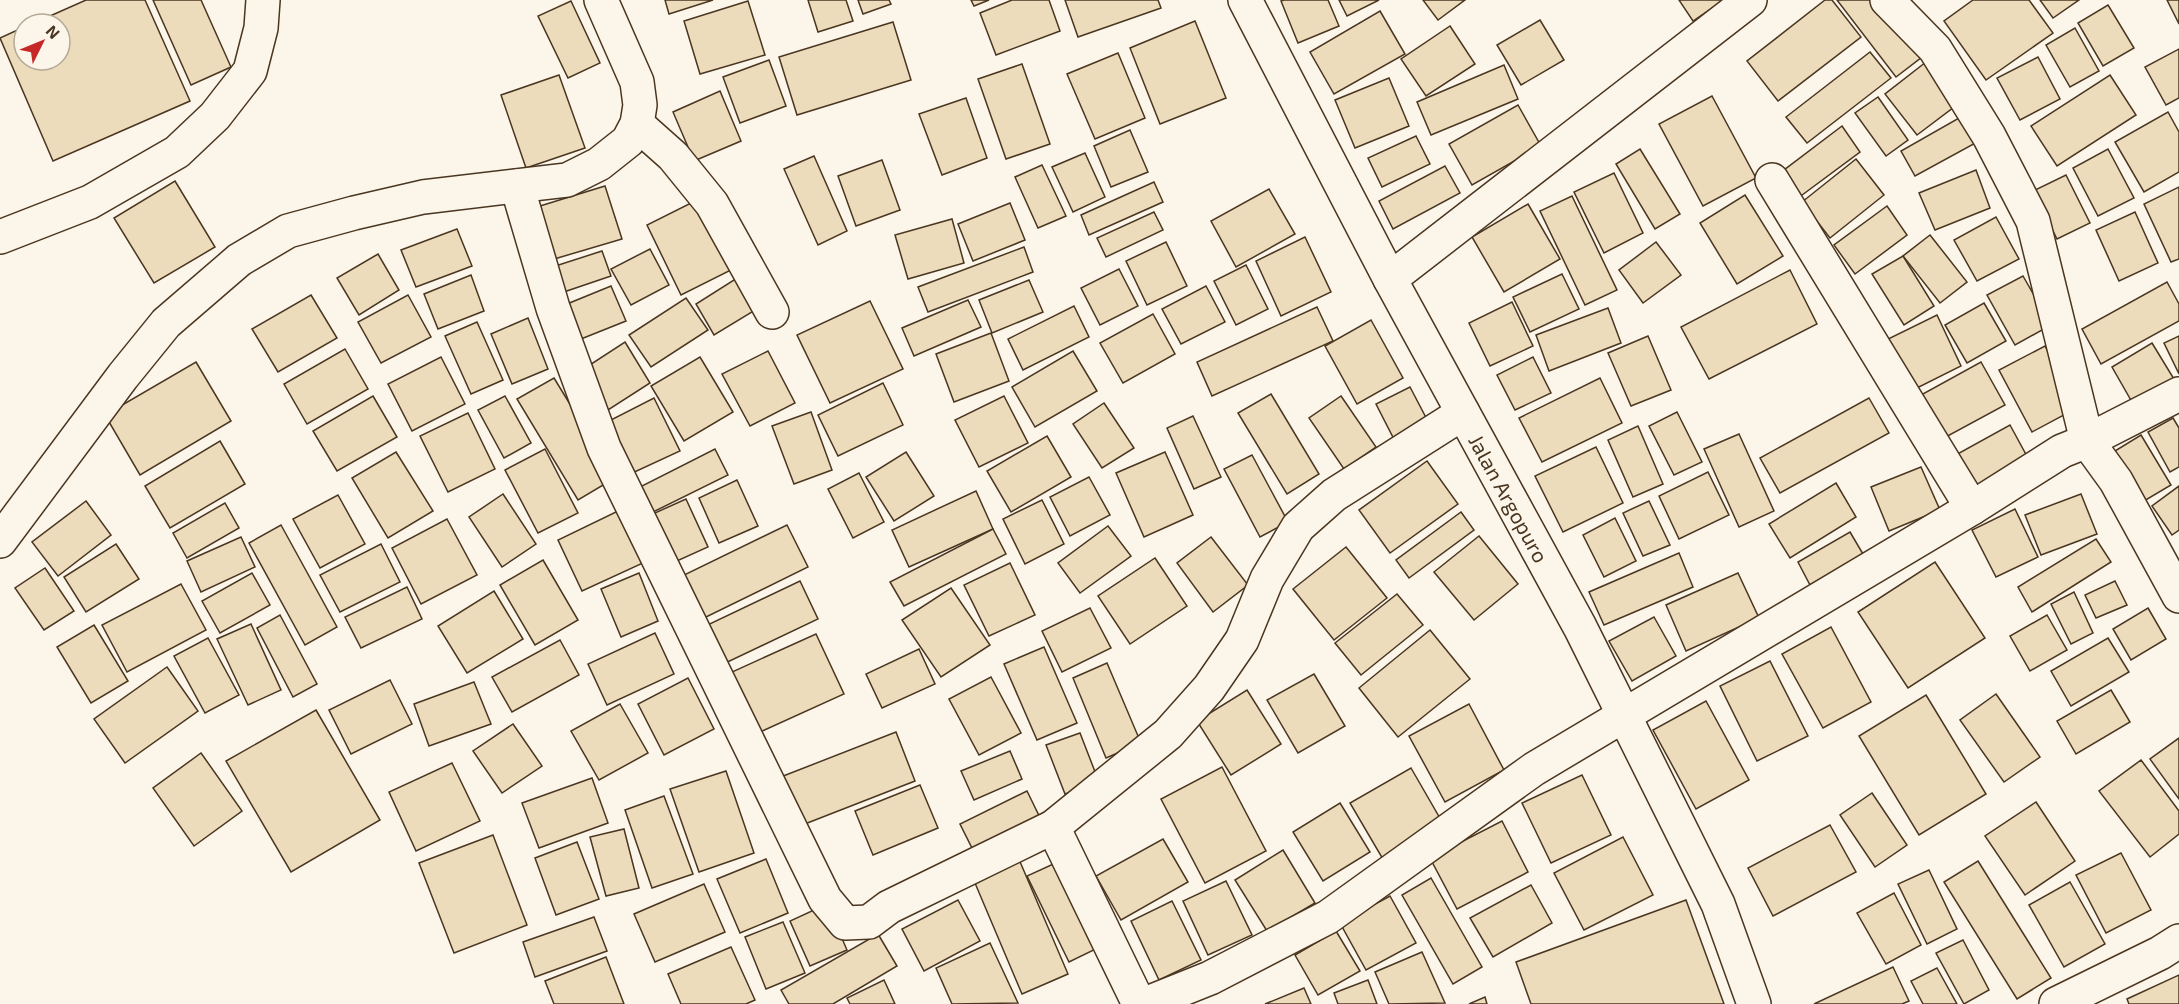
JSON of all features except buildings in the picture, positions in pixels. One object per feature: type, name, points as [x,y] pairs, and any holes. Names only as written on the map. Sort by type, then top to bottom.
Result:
[{"type":"street","points":[[0,237],[90,202],[177,152],[214,116],[250,71],[261,28],[263,0]]},
{"type":"street","points":[[0,541],[123,376],[166,323],[239,260],[288,231],[423,197],[567,180],[599,164],[628,141],[637,124],[640,105],[637,82],[601,0]]},
{"type":"street","name":"Jalan Argopuro","points":[[1245,0],[1390,279],[1580,627],[1718,904],[1755,1004]]},
{"type":"street","points":[[1390,279],[1750,0]]},
{"type":"street","points":[[1887,0],[1935,49],[1989,136],[2033,221],[2087,441],[2116,481],[2179,596]]},
{"type":"street","points":[[637,124],[673,156],[712,204],[772,312]]},
{"type":"street","points":[[1772,180],[1972,508]]},
{"type":"street","points":[[517,186],[553,308],[604,448],[825,899],[845,923],[869,922],[889,907],[1053,826],[1168,734],[1209,688],[1242,640],[1267,579],[1298,528],[1334,495],[1463,413]]},
{"type":"street","points":[[1146,1004],[1210,978],[1328,917],[1534,769],[1972,508],[2062,451],[2087,441],[2179,394]]},
{"type":"street","points":[[1053,826],[1139,1004]]},
{"type":"street","points":[[2056,1004],[2160,953],[2179,941]]}]
